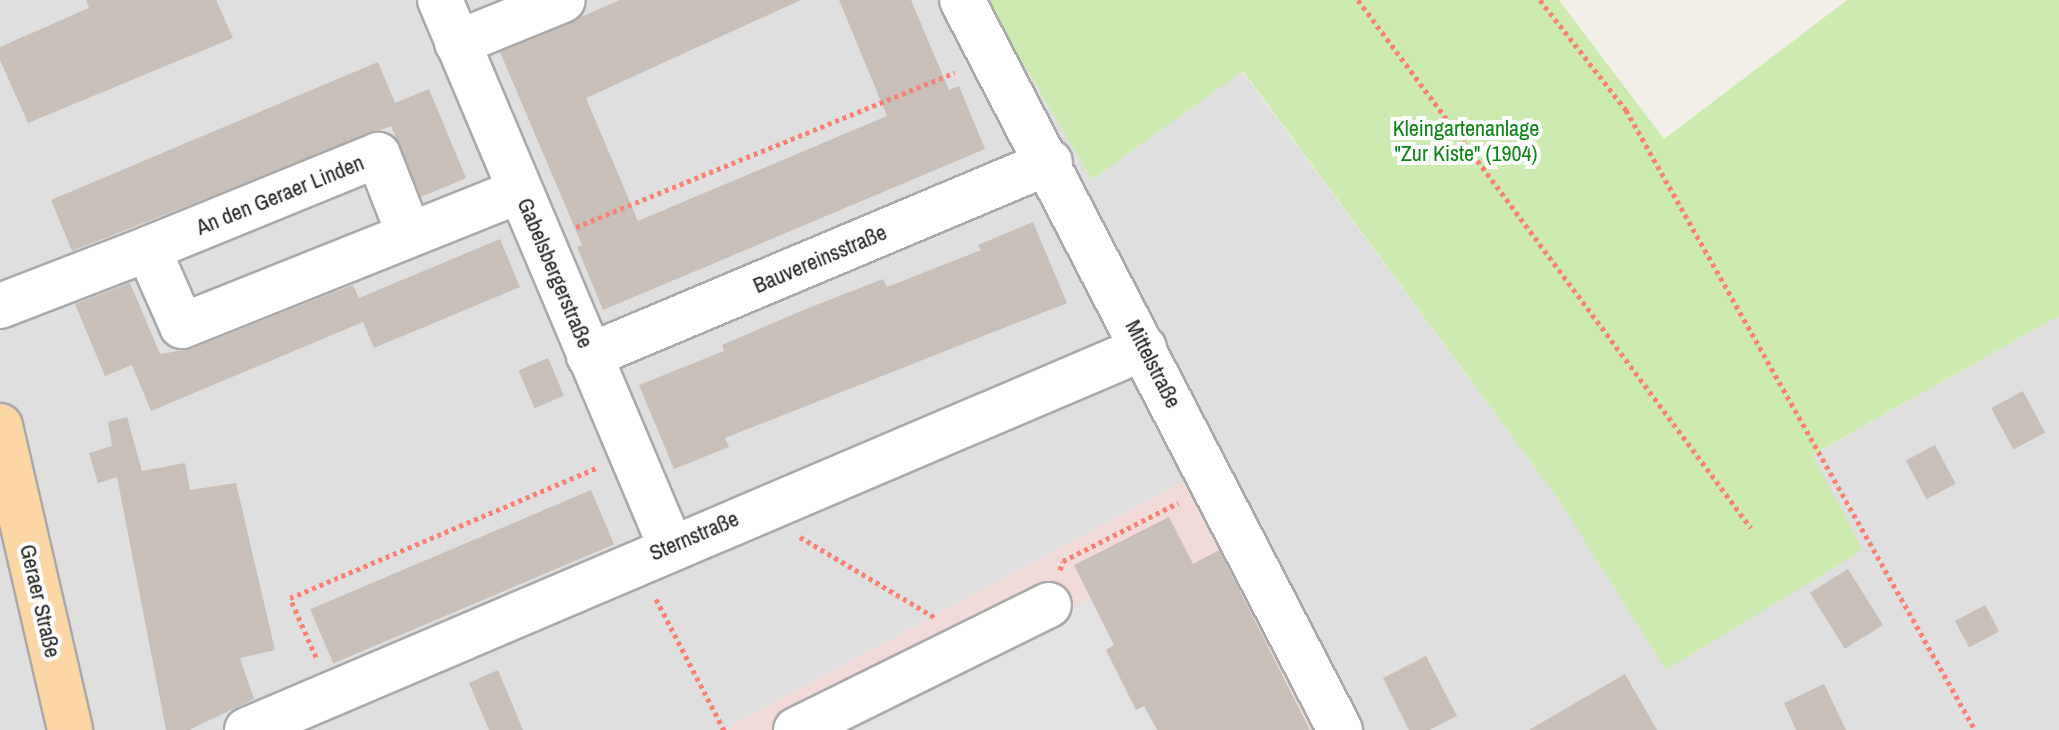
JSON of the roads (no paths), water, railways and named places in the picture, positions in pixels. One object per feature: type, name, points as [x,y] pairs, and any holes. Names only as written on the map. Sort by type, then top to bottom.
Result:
[{"type":"main road","name":"Geraer Straße","points":[[0,426],[9,512],[70,730]]},
{"type":"street","name":"Gabelsbergerstraße","points":[[440,0],[631,453],[653,553]]},
{"type":"street","points":[[457,43],[563,0]]},
{"type":"street","name":"Mittelstraße","points":[[962,0],[1050,162],[1340,730]]},
{"type":"street","name":"An den Geraer Linden","points":[[0,306],[378,155],[409,234]]},
{"type":"street","name":"Bauvereinsstraße","points":[[589,356],[1050,162]]},
{"type":"street","points":[[148,249],[182,326],[520,191]]},
{"type":"street","name":"Sternstraße","points":[[247,730],[653,553],[1144,348]]},
{"type":"street","points":[[796,730],[1049,605]]},
{"type":"park label","name":"Kleingartenanlage \"Zur Kiste\" (1904)","points":[[1466,140]]}]
